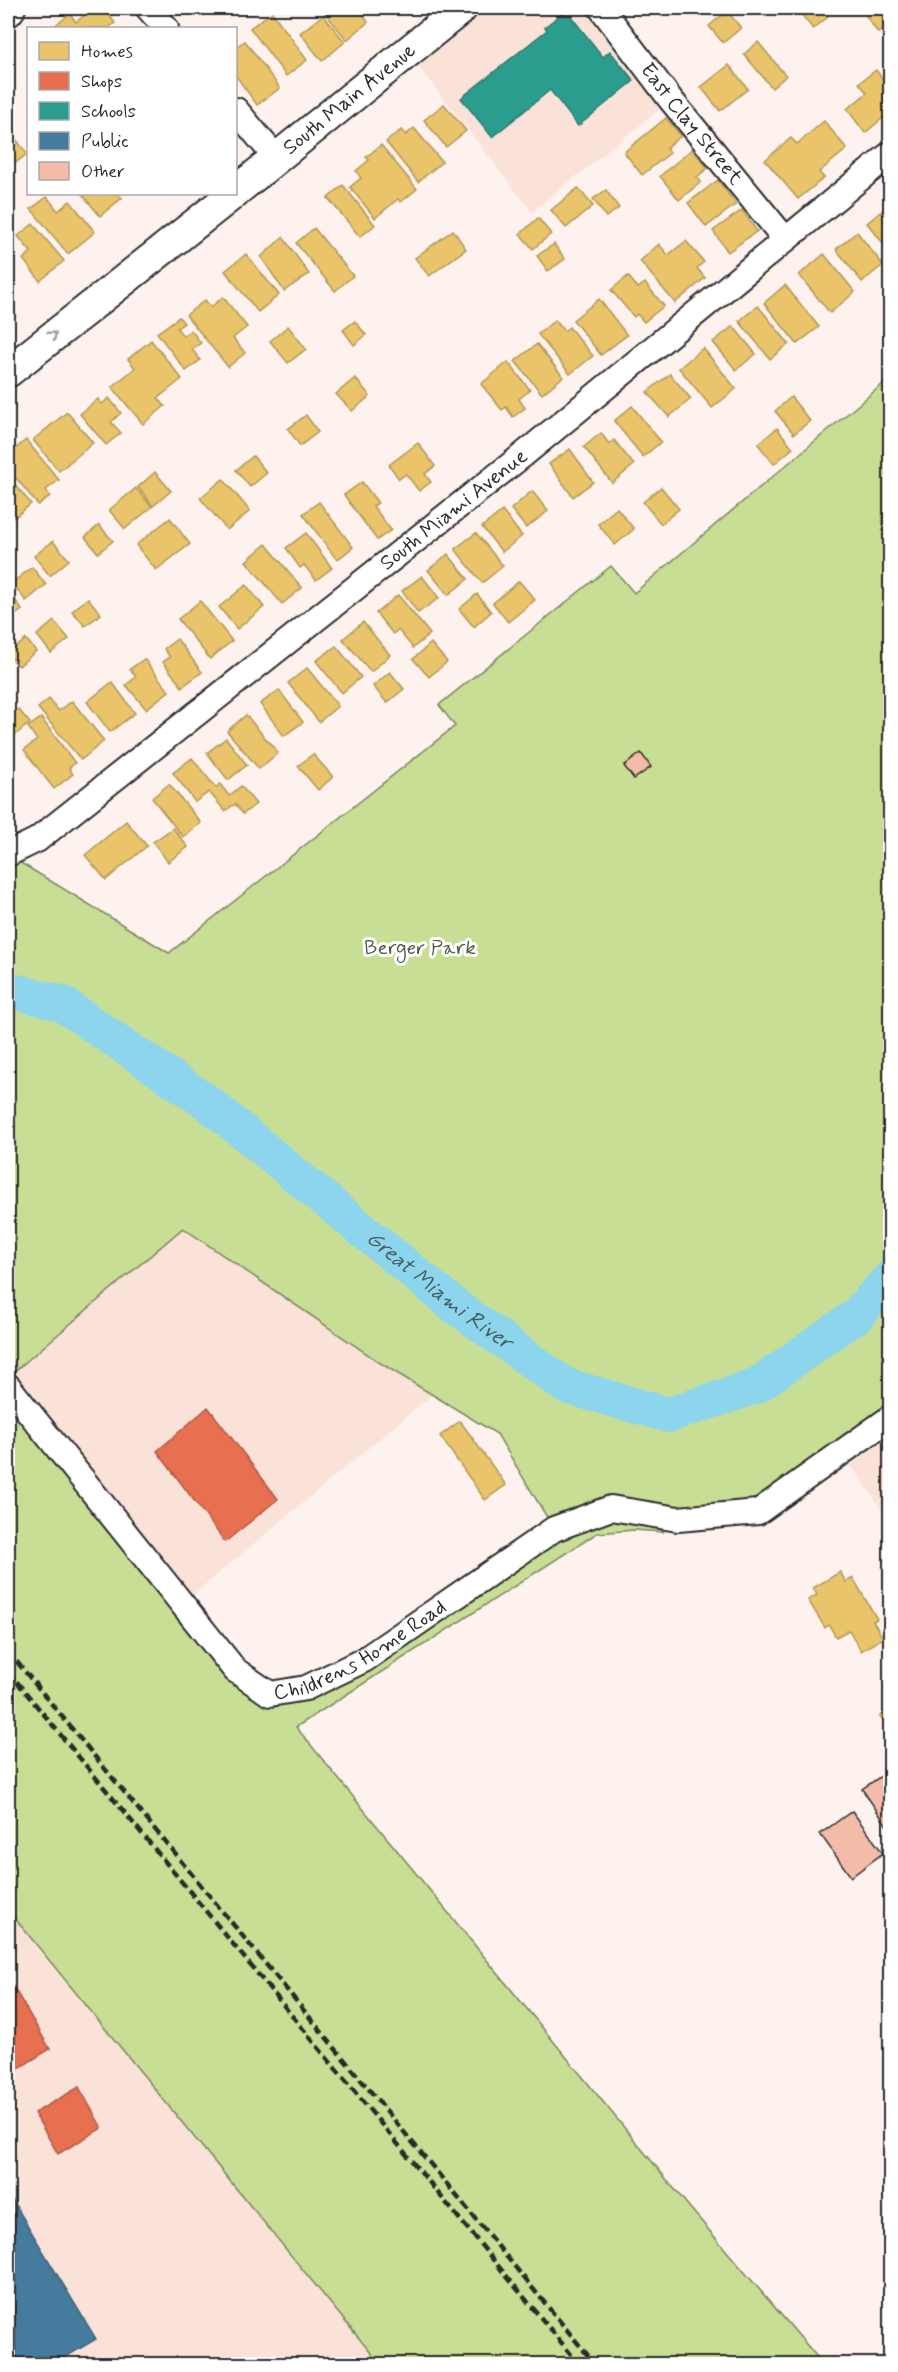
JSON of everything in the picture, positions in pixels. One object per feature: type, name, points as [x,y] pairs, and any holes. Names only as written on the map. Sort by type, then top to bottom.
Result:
[{"type":"main road","name":"South Main Avenue","points":[[237,190],[462,8]]},
{"type":"main road","name":"South Main Avenue","points":[[8,372],[230,195]]},
{"type":"street","points":[[148,8],[165,27]]},
{"type":"street","name":"East Clay Street","points":[[601,8],[671,100],[785,239]]},
{"type":"street","points":[[237,111],[277,159]]},
{"type":"street","name":"South Miami Avenue","points":[[8,854],[37,840],[523,455],[891,154]]},
{"type":"street","name":"Childrens Home Road","points":[[8,1386],[235,1670],[270,1694],[306,1688],[364,1660],[554,1529],[611,1508],[678,1519],[758,1512],[891,1418]]},
{"type":"shaded area","points":[[462,8],[601,8],[671,100],[532,212],[407,52]]},
{"type":"shaded area","points":[[182,1228],[382,1364],[432,1395],[182,1604],[8,1377]]},
{"type":"shaded area","points":[[890,1418],[890,1521],[842,1453]]},
{"type":"shaded area","points":[[8,1910],[380,2364],[8,2364]]},
{"type":"green space","name":"Berger Park","points":[[890,378],[890,1418],[758,1512],[654,1515],[663,1532],[634,1530],[597,1533],[296,1727],[690,2208],[823,2364],[380,2364],[8,1910],[8,1386],[270,1694],[306,1688],[554,1529],[497,1434],[382,1364],[183,1228],[8,1377],[8,855],[169,953],[455,726],[439,705],[611,566],[634,593]]},
{"type":"building: Homes","points":[[83,8],[104,8],[115,23],[109,27],[53,27],[70,14],[76,22],[87,13]]},
{"type":"building: Homes","points":[[321,8],[359,8],[368,22],[347,40]]},
{"type":"building: Homes","points":[[820,8],[828,17],[813,29],[797,9]]},
{"type":"building: Homes","points":[[878,8],[887,8],[890,13],[890,24],[878,33],[866,16]]},
{"type":"building: Homes","points":[[727,11],[741,28],[723,43],[709,26]]},
{"type":"building: Homes","points":[[272,12],[307,60],[286,76],[250,28]]},
{"type":"building: Homes","points":[[323,15],[345,42],[322,61],[300,33]]},
{"type":"building: Homes","points":[[245,41],[280,88],[257,105],[237,77],[237,46]]},
{"type":"building: Homes","points":[[758,42],[786,76],[772,88],[744,54]]},
{"type":"building: Homes","points":[[729,65],[748,89],[720,111],[701,87]]},
{"type":"building: Homes","points":[[876,70],[890,89],[890,112],[865,133],[847,109],[867,93],[859,83]]},
{"type":"building: Homes","points":[[444,104],[466,131],[446,147],[424,120]]},
{"type":"building: Homes","points":[[666,118],[681,136],[666,148],[670,153],[642,175],[624,152]]},
{"type":"building: Homes","points":[[824,121],[847,149],[819,172],[824,178],[798,199],[765,160],[791,138],[797,144]]},
{"type":"building: Homes","points":[[8,128],[27,154],[8,169]]},
{"type":"building: Homes","points":[[414,128],[442,162],[418,182],[386,142],[401,130],[406,135]]},
{"type":"building: Homes","points":[[381,145],[417,189],[401,202],[398,199],[375,218],[350,187],[361,178],[356,171],[369,160],[366,157]]},
{"type":"building: Homes","points":[[692,149],[708,168],[697,177],[701,182],[679,200],[660,176]]},
{"type":"building: Homes","points":[[718,180],[736,204],[706,227],[688,203]]},
{"type":"building: Homes","points":[[343,185],[375,225],[360,237],[328,198]]},
{"type":"building: Homes","points":[[578,188],[593,206],[566,228],[551,210]]},
{"type":"building: Homes","points":[[606,190],[619,208],[606,217],[593,199]]},
{"type":"building: Homes","points":[[83,195],[119,195],[122,198],[100,216]]},
{"type":"building: Homes","points":[[47,197],[58,211],[70,201],[95,232],[68,254],[31,209]]},
{"type":"building: Homes","points":[[890,204],[890,252],[867,223]]},
{"type":"building: Homes","points":[[742,210],[757,231],[728,252],[713,231]]},
{"type":"building: Homes","points":[[538,218],[551,234],[533,249],[520,234]]},
{"type":"building: Homes","points":[[33,224],[64,261],[40,281],[23,259],[31,252],[18,236]]},
{"type":"building: Homes","points":[[314,228],[353,276],[335,291],[296,243]]},
{"type":"building: Homes","points":[[453,230],[466,249],[429,276],[415,258]]},
{"type":"building: Homes","points":[[857,232],[883,265],[862,282],[836,249]]},
{"type":"building: Homes","points":[[283,237],[309,274],[284,291],[261,257]]},
{"type":"building: Homes","points":[[686,241],[704,262],[697,268],[705,278],[675,303],[640,261],[659,244],[668,255]]},
{"type":"building: Homes","points":[[554,244],[565,259],[548,271],[537,256]]},
{"type":"building: Homes","points":[[246,254],[279,295],[258,312],[225,271]]},
{"type":"building: Homes","points":[[824,254],[855,292],[830,313],[799,275]]},
{"type":"building: Homes","points":[[628,276],[638,288],[645,283],[664,306],[644,322],[637,314],[634,317],[611,290]]},
{"type":"building: Homes","points":[[785,285],[819,327],[797,344],[764,303]]},
{"type":"building: Homes","points":[[223,297],[247,327],[233,338],[245,353],[228,367],[186,315],[205,300],[211,307]]},
{"type":"building: Homes","points":[[599,299],[627,335],[601,355],[573,320]]},
{"type":"building: Homes","points":[[758,306],[789,344],[770,359],[739,321]]},
{"type":"building: Homes","points":[[179,317],[184,323],[177,328],[183,336],[191,330],[201,343],[192,349],[200,360],[186,371],[157,333]]},
{"type":"building: Homes","points":[[555,320],[564,331],[569,327],[593,356],[570,374],[538,334]]},
{"type":"building: Homes","points":[[355,321],[366,335],[354,345],[343,330]]},
{"type":"building: Homes","points":[[288,326],[306,349],[288,363],[270,341]]},
{"type":"building: Homes","points":[[733,326],[756,354],[736,370],[713,342]]},
{"type":"building: Homes","points":[[151,340],[182,379],[158,398],[165,406],[143,424],[112,387],[135,368],[128,359]]},
{"type":"building: Homes","points":[[537,344],[563,377],[542,394],[515,361]]},
{"type":"building: Homes","points":[[703,348],[736,389],[712,408],[679,368]]},
{"type":"building: Homes","points":[[508,362],[530,390],[519,399],[525,408],[513,417],[506,407],[502,410],[481,384]]},
{"type":"building: Homes","points":[[670,374],[691,399],[669,417],[647,392]]},
{"type":"building: Homes","points":[[355,378],[370,396],[352,411],[336,394]]},
{"type":"building: Homes","points":[[791,397],[810,421],[794,434],[775,411]]},
{"type":"building: Homes","points":[[109,398],[121,413],[111,422],[121,433],[106,445],[80,414],[98,399],[102,404]]},
{"type":"building: Homes","points":[[632,406],[661,442],[643,457],[614,421]]},
{"type":"building: Homes","points":[[67,412],[93,443],[59,471],[33,440]]},
{"type":"building: Homes","points":[[306,415],[318,432],[300,446],[288,429]]},
{"type":"building: Homes","points":[[777,428],[793,448],[774,464],[758,444]]},
{"type":"building: Homes","points":[[601,433],[609,444],[614,440],[634,465],[612,483],[584,447]]},
{"type":"building: Homes","points":[[26,440],[59,480],[46,490],[50,496],[38,505],[8,468],[8,455]]},
{"type":"building: Homes","points":[[418,443],[435,466],[425,474],[431,482],[419,491],[406,474],[399,479],[389,465]]},
{"type":"building: Homes","points":[[570,449],[593,482],[573,497],[549,464]]},
{"type":"building: Homes","points":[[253,456],[267,473],[250,487],[236,470]]},
{"type":"building: Homes","points":[[155,472],[171,491],[153,506],[138,487]]},
{"type":"building: Homes","points":[[8,476],[31,504],[14,518],[8,510]]},
{"type":"building: Homes","points":[[223,479],[250,511],[227,530],[200,498]]},
{"type":"building: Homes","points":[[362,482],[378,503],[373,506],[391,530],[377,540],[344,495]]},
{"type":"building: Homes","points":[[661,487],[679,509],[661,524],[643,502]]},
{"type":"building: Homes","points":[[136,488],[152,507],[125,529],[109,510]]},
{"type":"building: Homes","points":[[532,491],[548,511],[526,528],[511,509]]},
{"type":"building: Homes","points":[[319,502],[353,547],[337,560],[303,514]]},
{"type":"building: Homes","points":[[617,508],[634,529],[615,545],[598,524]]},
{"type":"building: Homes","points":[[502,511],[522,536],[502,552],[482,527]]},
{"type":"building: Homes","points":[[170,518],[190,544],[156,570],[136,545]]},
{"type":"building: Homes","points":[[99,525],[113,541],[98,553],[85,537]]},
{"type":"building: Homes","points":[[306,533],[332,568],[316,580],[304,565],[300,568],[286,548]]},
{"type":"building: Homes","points":[[476,533],[503,566],[482,583],[455,549]]},
{"type":"building: Homes","points":[[53,541],[69,560],[50,576],[34,556]]},
{"type":"building: Homes","points":[[266,544],[302,588],[282,604],[246,561]]},
{"type":"building: Homes","points":[[448,554],[468,579],[448,595],[428,570]]},
{"type":"building: Homes","points":[[32,567],[46,585],[26,601],[12,583]]},
{"type":"building: Homes","points":[[422,576],[439,598],[418,613],[402,591]]},
{"type":"building: Homes","points":[[519,581],[535,600],[508,622],[493,603]]},
{"type":"building: Homes","points":[[246,585],[264,607],[237,629],[219,607]]},
{"type":"building: Homes","points":[[10,592],[22,610],[11,618],[8,614]]},
{"type":"building: Homes","points":[[477,594],[491,612],[474,627],[459,609]]},
{"type":"building: Homes","points":[[398,595],[430,634],[413,648],[398,630],[393,634],[376,613]]},
{"type":"building: Homes","points":[[88,598],[101,614],[85,626],[72,611]]},
{"type":"building: Homes","points":[[200,601],[232,641],[210,659],[178,619]]},
{"type":"building: Homes","points":[[54,621],[69,639],[51,653],[37,635]]},
{"type":"building: Homes","points":[[363,622],[390,655],[371,672],[343,639]]},
{"type":"building: Homes","points":[[26,639],[36,651],[19,666],[8,654]]},
{"type":"building: Homes","points":[[177,639],[202,672],[182,687],[163,662],[170,657],[164,649]]},
{"type":"building: Homes","points":[[431,643],[447,662],[429,677],[413,659]]},
{"type":"building: Homes","points":[[336,646],[361,677],[342,693],[316,661]]},
{"type":"building: Homes","points":[[144,659],[169,691],[146,709],[126,685],[136,677],[130,669]]},
{"type":"building: Homes","points":[[307,668],[338,706],[319,722],[288,683]]},
{"type":"building: Homes","points":[[390,672],[404,689],[387,703],[373,686]]},
{"type":"building: Homes","points":[[112,682],[135,713],[110,732],[87,702]]},
{"type":"building: Homes","points":[[279,690],[303,722],[284,736],[260,704]]},
{"type":"building: Homes","points":[[49,699],[59,711],[72,701],[104,741],[81,760],[38,708]]},
{"type":"building: Homes","points":[[18,709],[30,723],[15,735],[8,726],[8,718]]},
{"type":"building: Homes","points":[[246,715],[278,753],[259,769],[227,731]]},
{"type":"building: Homes","points":[[41,718],[75,763],[69,768],[73,774],[54,789],[24,750],[37,740],[28,727]]},
{"type":"building: Homes","points":[[226,738],[247,765],[228,780],[207,753]]},
{"type":"building: Homes","points":[[313,754],[333,777],[318,790],[298,766]]},
{"type":"building: Homes","points":[[192,758],[216,788],[220,784],[229,796],[241,786],[256,804],[243,814],[235,804],[225,811],[209,792],[195,802],[173,773]]},
{"type":"building: Homes","points":[[169,784],[201,823],[183,837],[152,798]]},
{"type":"building: Homes","points":[[126,821],[147,846],[106,880],[85,855]]},
{"type":"building: Homes","points":[[173,828],[188,847],[168,862],[153,842]]},
{"type":"building: Homes","points":[[460,1421],[506,1485],[485,1500],[440,1436]]},
{"type":"building: Homes","points":[[840,1572],[846,1582],[853,1578],[877,1619],[873,1621],[883,1638],[861,1651],[849,1630],[836,1637],[829,1625],[825,1628],[808,1600],[817,1595],[813,1588]]},
{"type":"building: Homes","points":[[890,1709],[890,1731],[880,1716]]},
{"type":"building: Shops","points":[[208,1407],[278,1499],[225,1542],[157,1451]]},
{"type":"building: Shops","points":[[8,1978],[50,2049],[8,2075]]},
{"type":"building: Shops","points":[[79,2087],[102,2128],[58,2154],[34,2113]]},
{"type":"building: Schools","points":[[566,10],[603,57],[610,51],[634,81],[578,126],[550,90],[492,137],[461,98],[547,30],[545,27]]},
{"type":"building: Public","points":[[8,2193],[96,2339],[54,2364],[8,2364]]},
{"type":"building: Other","points":[[641,753],[651,767],[634,779],[624,766]]},
{"type":"building: Other","points":[[890,1770],[890,1830],[862,1789]]},
{"type":"building: Other","points":[[852,1811],[883,1853],[851,1877],[820,1834]]},
{"type":"waterway","name":"Great Miami River","points":[[8,990],[61,1003],[208,1103],[451,1303],[566,1386],[669,1415],[756,1386],[856,1316],[890,1278]]},
{"type":"railway","points":[[8,1651],[595,2364]]},
{"type":"railway","points":[[8,1671],[579,2364]]}]
